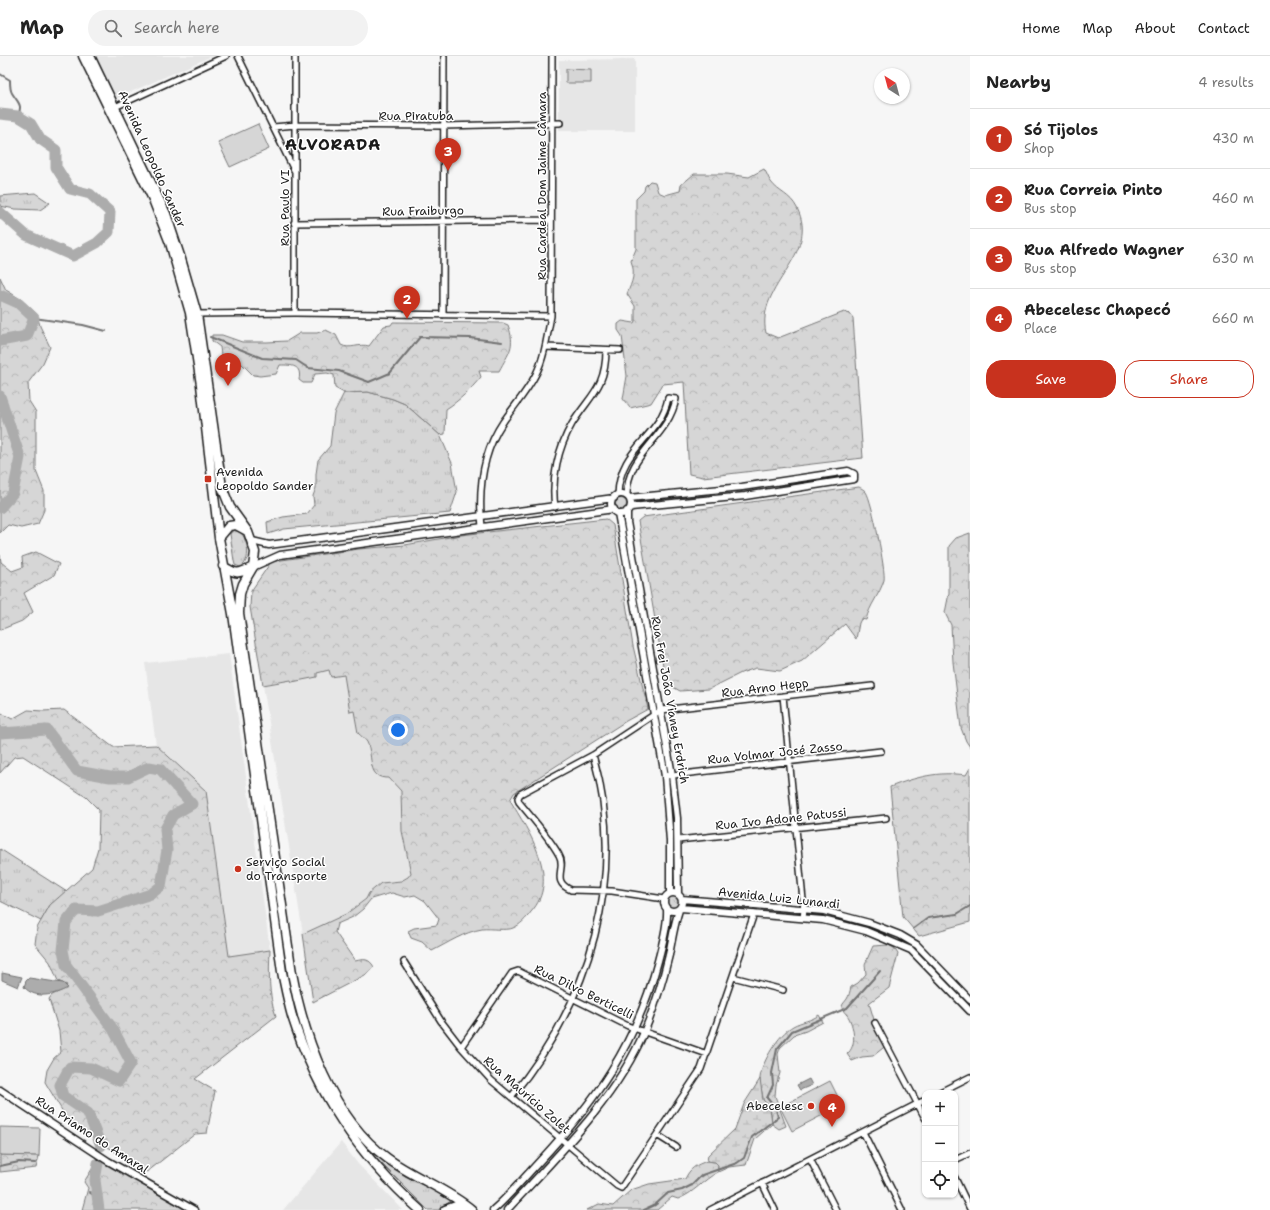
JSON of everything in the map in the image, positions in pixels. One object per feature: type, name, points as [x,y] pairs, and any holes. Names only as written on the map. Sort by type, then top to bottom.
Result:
[{"type":"highway","name":"Avenida Leopoldo Sander","points":[[83,56],[152,197],[170,243],[190,313],[201,384],[218,538],[246,709],[282,972],[292,1015],[315,1075],[332,1108],[361,1148],[393,1186],[420,1210]]},
{"type":"highway","name":"Avenida Leopoldo Sander","points":[[90,56],[116,107],[166,214],[197,314],[222,487],[230,507],[248,532],[252,541],[255,552],[253,567]]},
{"type":"highway","points":[[218,538],[228,526],[236,525],[248,532]]},
{"type":"highway","points":[[223,566],[234,573],[238,573],[253,567]]},
{"type":"highway","points":[[253,567],[242,584],[239,613],[292,973],[296,997],[307,1034],[333,1093],[353,1124],[370,1145],[398,1166],[444,1189],[470,1209]]},
{"type":"highway","points":[[444,1210],[456,1206],[470,1209]]},
{"type":"street","points":[[116,107],[226,56]]},
{"type":"street","points":[[238,56],[295,172]]},
{"type":"street","name":"Rua Paulo VI","points":[[295,56],[295,313]]},
{"type":"street","points":[[443,315],[444,56]]},
{"type":"street","name":"Rua Cardeal Dom Jaime Câmara","points":[[482,527],[482,475],[490,448],[503,422],[531,383],[546,347],[551,316],[552,56]]},
{"type":"street","name":"Rua Piratuba","points":[[273,127],[296,125],[443,126],[560,123]]},
{"type":"street","name":"Rua Fraiburgo","points":[[294,223],[443,220],[552,220]]},
{"type":"street","points":[[197,314],[295,313],[551,316]]},
{"type":"street","points":[[546,347],[620,350]]},
{"type":"street","points":[[555,507],[555,477],[561,450],[572,424],[600,385],[605,370],[606,350]]},
{"type":"street","points":[[616,496],[618,480],[623,467],[635,448],[661,417],[668,398],[676,399],[668,421],[642,453],[631,470],[627,483],[628,497]]},
{"type":"street","points":[[252,541],[269,545],[555,507],[616,496],[628,497],[742,487],[848,471],[854,474],[854,479],[745,496],[482,527],[280,555],[253,567]]},
{"type":"street","name":"Rua Frei João Vianey Erdrich","points":[[616,496],[612,504],[616,511],[665,776],[670,841],[670,893]]},
{"type":"street","name":"Rua Frei João Vianey Erdrich","points":[[628,497],[672,775],[678,840],[680,897]]},
{"type":"street","name":"Rua Arno Hepp","points":[[661,710],[872,686]]},
{"type":"street","points":[[782,696],[804,910],[803,918]]},
{"type":"street","points":[[661,710],[593,755],[520,794],[518,798],[560,856],[561,884],[571,890],[603,890],[664,899]]},
{"type":"street","name":"Rua Volmar José Zasso","points":[[665,776],[881,751]]},
{"type":"street","points":[[511,1097],[546,1050],[574,999],[593,946],[603,890],[606,857],[605,823],[601,789],[593,755]]},
{"type":"street","name":"Rua Ivo Adone Patussi","points":[[678,840],[886,818]]},
{"type":"street","points":[[493,1210],[561,1138],[585,1109],[608,1077],[635,1028],[656,970],[664,934],[667,910],[664,905],[664,899],[670,893],[680,897],[680,909],[664,973],[644,1031],[626,1066],[604,1098],[568,1144],[507,1210]]},
{"type":"street","name":"Avenida Luiz Lunardi","points":[[680,897],[824,911],[861,920],[900,935],[916,945],[970,1000]]},
{"type":"street","points":[[667,910],[673,912],[680,909]]},
{"type":"street","name":"Avenida Luiz Lunardi","points":[[680,909],[823,920],[852,926],[881,936],[911,950]]},
{"type":"street","points":[[676,1147],[657,1135],[692,1083],[707,1054],[754,914]]},
{"type":"street","points":[[916,945],[911,950],[970,1011]]},
{"type":"street","name":"Rua Maurício Zolet","points":[[404,962],[431,1007],[461,1047],[491,1080],[617,1186],[621,1188],[657,1135]]},
{"type":"street","name":"Rua Dilvo Berticelli","points":[[461,1047],[514,971],[524,973],[635,1028],[707,1054]]},
{"type":"street","points":[[733,977],[783,990]]},
{"type":"street","points":[[876,1023],[922,1112]]},
{"type":"street","points":[[944,1090],[970,1077]]},
{"type":"street","name":"Rua Priamo do Amaral","points":[[0,1090],[108,1161],[194,1210]]},
{"type":"street","points":[[710,1210],[922,1101]]},
{"type":"street","points":[[863,1132],[902,1210]]},
{"type":"street","points":[[958,1159],[970,1153]]},
{"type":"street","points":[[810,1159],[836,1210]]},
{"type":"street","points":[[762,1183],[775,1210]]},
{"type":"street","points":[[958,1184],[970,1209]]},
{"type":"shaded area","points":[[96,56],[212,56],[115,99]]},
{"type":"shaded area","points":[[635,59],[635,131],[559,131],[559,60]]},
{"type":"shaded area","name":"Serviço Social do Transporte","points":[[229,654],[270,950],[229,957],[206,791],[156,745],[145,663]]},
{"type":"shaded area","points":[[329,670],[344,675],[350,711],[354,711],[358,733],[367,741],[371,767],[389,778],[401,791],[402,831],[411,873],[408,877],[401,881],[390,881],[369,893],[366,899],[346,914],[303,934],[263,685],[291,680],[292,682]]},
{"type":"shaded area","points":[[2,973],[22,977],[18,987],[2,980]]},
{"type":"shaded area","points":[[29,978],[63,983],[68,988],[57,993],[45,995],[34,994],[24,987]]},
{"type":"shaded area","points":[[809,1079],[812,1085],[800,1090],[797,1085]]},
{"type":"shaded area","points":[[341,1142],[358,1164],[403,1210],[283,1210]]},
{"type":"green space","points":[[566,69],[591,70],[591,83],[566,83]]},
{"type":"green space","points":[[258,124],[269,149],[230,167],[218,142]]},
{"type":"green space","points":[[764,169],[774,186],[794,203],[802,225],[801,241],[795,256],[777,285],[770,300],[765,316],[766,333],[778,338],[844,312],[850,314],[853,318],[863,458],[703,477],[689,474],[684,382],[663,384],[651,403],[630,408],[623,399],[627,376],[622,336],[618,330],[618,324],[622,321],[634,323],[635,321],[635,306],[627,294],[632,282],[633,274],[631,261],[636,249],[636,199],[644,191],[645,186],[650,181],[655,182],[658,192],[665,195],[680,191],[681,185],[694,174],[727,174],[749,177]]},
{"type":"green space","points":[[35,193],[50,203],[40,210],[15,209],[0,206],[0,196]]},
{"type":"green space","points":[[0,277],[6,290],[22,300],[37,314],[40,326],[50,347],[43,363],[28,383],[29,401],[36,412],[36,471],[44,491],[44,510],[38,524],[21,528],[8,525],[0,533]]},
{"type":"green space","points":[[393,322],[503,323],[508,325],[511,344],[508,354],[499,371],[479,371],[481,377],[477,382],[446,409],[445,434],[440,435],[405,404],[393,399],[368,392],[344,393],[335,388],[334,375],[327,373],[315,374],[311,383],[303,383],[299,380],[299,371],[295,367],[280,365],[276,374],[260,376],[253,375],[239,361],[221,355],[220,347],[212,341],[212,335],[222,335],[242,342],[287,341],[300,333],[317,333],[326,330],[336,335],[341,345],[348,347],[362,345],[369,346],[384,326],[391,325]]},
{"type":"green space","points":[[368,392],[405,404],[440,435],[452,463],[457,492],[450,513],[284,529],[268,534],[267,522],[283,517],[307,514],[314,505],[313,496],[316,488],[318,460],[330,446],[334,413],[344,393]]},
{"type":"green space","points":[[859,487],[866,492],[872,508],[881,551],[884,580],[866,620],[861,619],[859,623],[856,639],[845,624],[802,661],[780,671],[756,668],[741,673],[709,689],[680,691],[666,683],[638,521],[643,517]]},
{"type":"green space","points":[[619,499],[623,499],[625,500],[625,508],[619,509],[616,506],[616,502]]},
{"type":"green space","points":[[606,519],[613,525],[633,646],[648,709],[626,721],[514,793],[510,800],[526,826],[539,856],[543,870],[543,885],[539,899],[525,919],[513,928],[475,930],[462,935],[432,951],[422,942],[411,938],[408,931],[414,928],[437,925],[439,919],[425,901],[415,895],[405,897],[392,893],[371,899],[363,909],[353,917],[337,924],[335,932],[355,961],[366,960],[374,967],[365,975],[313,1002],[303,934],[346,914],[366,899],[369,893],[381,883],[401,881],[408,877],[411,873],[402,831],[401,791],[389,778],[377,775],[374,771],[367,742],[358,733],[354,711],[350,712],[344,675],[331,677],[329,670],[317,673],[317,677],[292,682],[291,680],[263,685],[250,607],[251,591],[271,562],[359,549],[405,545],[461,535]]},
{"type":"green space","points":[[233,530],[240,532],[243,535],[248,550],[246,560],[240,567],[235,565],[234,561],[230,534]]},
{"type":"green space","points":[[970,533],[970,747],[961,728],[953,662],[951,625],[945,613],[949,593],[949,546],[956,538]]},
{"type":"green space","points":[[36,552],[59,564],[54,575],[24,593],[33,612],[22,621],[0,630],[0,555],[1,562],[12,571],[23,567],[22,557]]},
{"type":"green space","points":[[28,710],[64,710],[113,747],[156,745],[206,791],[229,956],[270,950],[270,992],[276,1016],[195,1079],[215,1091],[207,1133],[195,1134],[147,1172],[69,1122],[45,1082],[47,1070],[54,1058],[61,1052],[59,1031],[49,999],[52,995],[63,990],[67,985],[58,981],[50,962],[35,944],[37,928],[50,905],[92,868],[98,848],[99,810],[86,797],[23,756],[14,757],[0,773],[0,712],[12,719]]},
{"type":"green space","points":[[970,768],[970,922],[919,936],[903,917],[890,787],[909,780],[937,774],[966,775]]},
{"type":"green space","points":[[0,849],[67,892],[50,905],[41,921],[0,901]]},
{"type":"green space","points":[[671,897],[675,897],[677,898],[677,906],[671,907],[668,904],[668,900]]},
{"type":"green space","points":[[888,945],[894,948],[898,954],[889,988],[869,1003],[875,1023],[888,1044],[873,1056],[862,1057],[852,1061],[847,1054],[850,1051],[854,1037],[851,1022],[842,1006],[848,998],[851,987],[858,983],[866,974],[865,964],[873,946]]},
{"type":"green space","points":[[819,1015],[823,1022],[806,1031],[794,1035],[780,1048],[778,1054],[780,1073],[776,1085],[775,1096],[786,1126],[779,1129],[772,1124],[770,1108],[763,1100],[760,1080],[761,1071],[772,1049],[782,1035],[793,1026],[813,1019]]},
{"type":"green space","points":[[760,1079],[763,1100],[769,1108],[772,1124],[755,1139],[746,1165],[729,1167],[718,1172],[718,1165],[715,1162],[707,1161],[708,1155],[735,1129],[744,1104]]},
{"type":"green space","name":"Abecelesc","points":[[830,1081],[842,1105],[792,1131],[780,1107]]},
{"type":"green space","points":[[0,1127],[40,1128],[39,1156],[0,1155]]},
{"type":"green space","points":[[368,1147],[405,1176],[452,1200],[438,1210],[428,1210],[367,1149]]},
{"type":"green space","points":[[0,1155],[39,1156],[36,1168],[0,1172]]},
{"type":"green space","points":[[707,1161],[715,1162],[718,1165],[718,1172],[684,1196],[678,1199],[672,1197],[657,1210],[587,1210],[599,1204],[613,1206],[631,1190],[649,1184],[685,1179],[694,1167]]},
{"type":"green space","points":[[104,1162],[187,1210],[82,1210],[88,1188],[84,1182],[92,1169]]},
{"type":"waterway","points":[[0,74],[10,80],[11,92],[20,106],[18,116]]},
{"type":"waterway","points":[[0,114],[18,116],[31,124],[40,139],[56,150],[56,167],[70,189],[90,194],[110,212],[109,232],[97,243],[73,256],[26,235],[0,212]]},
{"type":"waterway","points":[[0,295],[18,303],[34,318],[27,336],[0,341]]},
{"type":"waterway","points":[[34,318],[83,325],[106,331]]},
{"type":"waterway","points":[[210,337],[262,358],[296,360],[308,368],[339,371],[369,382],[390,373],[420,337],[470,338],[502,342]]},
{"type":"waterway","points":[[0,396],[20,457],[13,493],[0,508]]},
{"type":"waterway","points":[[0,733],[47,730],[77,771],[110,777],[128,777],[149,767],[160,769],[192,804],[173,815],[165,829],[167,850],[161,886],[151,894],[98,911],[76,910],[66,922],[63,950],[66,965],[113,1029],[131,1063],[119,1081],[91,1068],[70,1067],[60,1085],[63,1096],[88,1113],[101,1146]]},
{"type":"waterway","points":[[913,929],[928,918],[957,914],[970,906]]},
{"type":"waterway","points":[[644,1210],[655,1205],[668,1193],[682,1190],[692,1185],[702,1175],[737,1163],[744,1158],[752,1137],[778,1117],[776,1109],[767,1098],[773,1085],[772,1073],[777,1049],[792,1031],[847,1008],[880,971]]},
{"type":"waterway","points":[[0,1166],[19,1162],[35,1163]]},
{"type":"waterway","points":[[98,1163],[95,1180],[99,1210]]},
{"type":"waterway","points":[[89,1192],[96,1197]]},
{"type":"place","name":"Rua Alfredo Wagner","points":[[448,171]]},
{"type":"place","name":"Rua Correia Pinto","points":[[407,319]]},
{"type":"place","name":"Só Tijolos","points":[[228,386]]},
{"type":"place","name":"Avenida Leopoldo Sander","points":[[208,479]]},
{"type":"place","name":"Serviço Social do Transporte","points":[[238,869]]},
{"type":"place","name":"Abecelesc","points":[[811,1106]]},
{"type":"place","name":"Abecelesc Chapecó","points":[[832,1127]]},
{"type":"district","name":"ALVORADA","points":[[333,144]]}]
